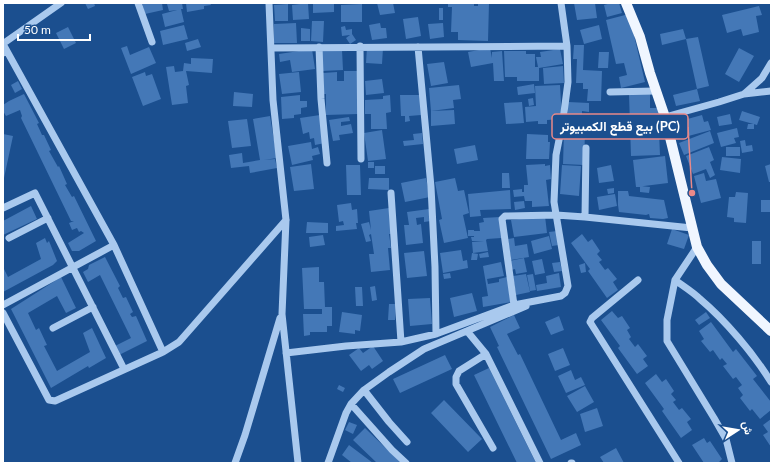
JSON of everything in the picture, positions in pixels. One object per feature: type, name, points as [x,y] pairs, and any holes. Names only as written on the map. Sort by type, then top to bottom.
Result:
[{"type":"main road","points":[[626,3],[640,37],[655,91],[665,117],[697,247],[707,265],[721,284],[771,331]]},
{"type":"street","points":[[3,43],[61,3]]},
{"type":"street","points":[[138,3],[152,42]]},
{"type":"street","points":[[269,3],[273,100],[286,220],[282,314],[298,463]]},
{"type":"street","points":[[286,353],[346,346],[401,342],[436,334],[514,305],[537,302],[560,296],[565,293],[568,286],[554,202],[556,155],[563,120],[568,82],[567,46],[561,3]]},
{"type":"street","points":[[3,43],[3,53]]},
{"type":"street","points":[[3,43],[114,245],[163,352]]},
{"type":"street","points":[[272,48],[360,46],[567,46]]},
{"type":"street","points":[[360,46],[361,159]]},
{"type":"street","points":[[319,47],[321,99],[327,163]]},
{"type":"street","points":[[418,47],[431,187],[435,267],[436,334]]},
{"type":"street","points":[[744,94],[762,78],[771,63]]},
{"type":"street","points":[[610,92],[655,91]]},
{"type":"street","points":[[665,117],[744,94],[771,91]]},
{"type":"street","points":[[585,217],[586,148]]},
{"type":"street","points":[[3,208],[35,193],[124,369]]},
{"type":"street","points":[[391,193],[401,342]]},
{"type":"street","points":[[514,305],[502,217],[556,215],[692,228]]},
{"type":"street","points":[[9,238],[48,218]]},
{"type":"street","points":[[3,313],[49,400],[55,401],[163,352],[179,342],[286,220]]},
{"type":"street","points":[[3,305],[114,245]]},
{"type":"street","points":[[697,247],[675,280],[667,320],[667,341],[726,439],[732,463]]},
{"type":"street","points":[[638,280],[592,318],[590,322],[679,463]]},
{"type":"street","points":[[675,280],[700,299],[729,327],[752,354],[771,382]]},
{"type":"street","points":[[328,463],[346,413],[351,404],[364,390],[424,349],[537,302]]},
{"type":"street","points":[[53,328],[93,307]]},
{"type":"street","points":[[236,463],[282,314]]},
{"type":"street","points":[[467,331],[486,354],[540,463]]},
{"type":"street","points":[[486,354],[459,371],[456,377],[456,384],[493,448]]},
{"type":"street","points":[[364,390],[407,442]]},
{"type":"street","points":[[351,404],[392,450],[406,463]]},
{"type":"building","points":[[85,3],[94,3],[95,6],[88,9]]},
{"type":"building","points":[[142,3],[162,3],[163,10],[145,14]]},
{"type":"building","points":[[182,3],[183,9],[181,9],[184,22],[165,27],[162,14],[177,10],[169,11],[167,4]]},
{"type":"building","points":[[186,3],[210,3],[211,5],[204,6],[204,9],[187,12]]},
{"type":"building","points":[[308,3],[309,19],[293,20],[292,5]]},
{"type":"building","points":[[313,3],[334,3],[334,12],[313,13]]},
{"type":"building","points":[[377,3],[393,3],[395,13],[380,15]]},
{"type":"building","points":[[448,3],[474,3],[474,6],[478,6],[478,3],[489,3],[488,41],[458,40],[458,32],[451,32],[452,7],[448,7]]},
{"type":"building","points":[[574,3],[595,3],[597,18],[577,20]]},
{"type":"building","points":[[619,3],[622,13],[607,17],[604,5]]},
{"type":"building","points":[[288,4],[288,21],[275,21],[274,5]]},
{"type":"building","points":[[362,4],[362,22],[341,22],[341,5]]},
{"type":"building","points":[[759,6],[762,15],[756,16],[759,32],[743,36],[741,29],[727,33],[722,15]]},
{"type":"building","points":[[439,8],[443,8],[443,20],[439,20]]},
{"type":"building","points":[[629,14],[645,82],[621,88],[619,77],[627,75],[624,63],[616,64],[606,20]]},
{"type":"building","points":[[418,17],[421,36],[406,39],[403,19]]},
{"type":"building","points":[[312,21],[324,21],[323,42],[311,41]]},
{"type":"building","points":[[296,23],[297,43],[274,43],[274,24]]},
{"type":"building","points":[[380,23],[381,28],[386,28],[387,38],[372,40],[369,25]]},
{"type":"building","points":[[443,23],[444,37],[430,39],[428,24]]},
{"type":"building","points":[[184,25],[188,39],[163,45],[160,31]]},
{"type":"building","points":[[599,25],[602,39],[584,44],[580,30]]},
{"type":"building","points":[[345,26],[346,30],[352,29],[352,34],[356,40],[350,44],[346,38],[350,35],[342,36],[341,27]]},
{"type":"building","points":[[68,27],[76,43],[64,49],[56,33]]},
{"type":"building","points":[[301,28],[310,29],[310,41],[301,41]]},
{"type":"building","points":[[683,29],[686,39],[662,45],[660,34]]},
{"type":"building","points":[[698,37],[709,86],[697,89],[686,39]]},
{"type":"building","points":[[198,39],[201,47],[187,51],[185,43]]},
{"type":"building","points":[[574,45],[584,45],[583,70],[602,71],[601,101],[587,101],[588,89],[583,89],[583,83],[576,83],[577,59],[573,59]]},
{"type":"building","points":[[127,46],[130,55],[149,47],[156,63],[131,74],[121,48]]},
{"type":"building","points":[[367,47],[383,48],[382,64],[366,63]]},
{"type":"building","points":[[490,48],[492,58],[492,52],[502,51],[504,81],[494,81],[493,63],[471,67],[468,52]]},
{"type":"building","points":[[739,48],[754,56],[739,82],[725,74]]},
{"type":"building","points":[[312,49],[315,69],[292,72],[290,60],[280,62],[279,54]]},
{"type":"building","points":[[560,49],[563,64],[539,68],[539,81],[517,81],[517,77],[505,77],[504,51],[526,51],[526,54],[535,54],[535,67],[538,67],[536,57],[541,57],[540,52]]},
{"type":"building","points":[[322,50],[342,50],[343,70],[322,71]]},
{"type":"building","points":[[599,52],[609,52],[608,68],[598,68]]},
{"type":"building","points":[[191,58],[213,59],[212,73],[186,71],[189,85],[186,86],[188,103],[172,105],[166,67],[174,66],[175,72],[183,71],[184,63],[191,64]]},
{"type":"building","points":[[444,62],[448,83],[431,86],[427,64]]},
{"type":"building","points":[[563,66],[564,83],[544,84],[543,68]]},
{"type":"building","points":[[344,71],[357,71],[358,114],[326,115],[326,94],[324,94],[323,73],[337,72],[337,81],[344,81]]},
{"type":"building","points":[[145,72],[146,76],[152,74],[161,99],[143,106],[132,77]]},
{"type":"building","points":[[299,72],[301,92],[282,94],[279,74]]},
{"type":"building","points":[[382,79],[384,93],[366,95],[365,81]]},
{"type":"building","points":[[18,81],[22,89],[15,93],[11,85]]},
{"type":"building","points":[[534,84],[535,93],[518,95],[517,87]]},
{"type":"building","points":[[459,85],[461,99],[453,100],[454,108],[431,111],[429,88]]},
{"type":"building","points":[[560,85],[562,119],[547,120],[547,124],[538,124],[538,121],[526,122],[525,107],[536,106],[535,86]]},
{"type":"building","points":[[697,89],[700,101],[676,106],[673,95]]},
{"type":"building","points":[[234,92],[253,94],[252,107],[233,106]]},
{"type":"building","points":[[24,94],[39,123],[37,124],[42,135],[44,135],[51,150],[49,151],[58,167],[59,166],[67,184],[65,185],[72,197],[74,196],[96,241],[79,251],[72,251],[68,243],[84,233],[81,231],[79,232],[77,228],[72,230],[69,223],[74,221],[71,221],[21,118],[22,116],[20,110],[6,116],[3,111],[3,105]]},
{"type":"building","points":[[629,94],[650,94],[650,108],[658,108],[660,155],[631,156]]},
{"type":"building","points":[[300,95],[300,101],[307,101],[307,107],[301,108],[301,114],[294,115],[294,118],[282,119],[281,97]]},
{"type":"building","points":[[390,95],[391,112],[386,113],[387,129],[371,129],[371,114],[365,114],[365,100],[383,99],[383,96]]},
{"type":"building","points":[[400,95],[421,95],[421,115],[409,116],[410,121],[405,122],[405,116],[401,116]]},
{"type":"building","points":[[533,98],[534,105],[529,106],[528,99]]},
{"type":"building","points":[[522,102],[524,123],[506,124],[504,103]]},
{"type":"building","points":[[568,102],[589,103],[589,112],[582,111],[582,118],[588,118],[588,125],[568,125]]},
{"type":"building","points":[[454,110],[455,124],[431,126],[431,111]]},
{"type":"building","points":[[742,111],[760,117],[757,125],[739,120]]},
{"type":"building","points":[[730,114],[732,124],[719,126],[717,117]]},
{"type":"building","points":[[320,115],[325,143],[315,145],[314,138],[310,139],[309,132],[303,134],[300,118]]},
{"type":"building","points":[[702,115],[704,122],[708,121],[711,130],[677,139],[673,123]]},
{"type":"building","points":[[270,116],[277,158],[264,160],[275,159],[277,168],[250,173],[249,166],[231,168],[229,155],[242,153],[243,163],[260,160],[253,119]]},
{"type":"building","points":[[349,117],[350,121],[341,122],[341,126],[351,124],[353,133],[339,135],[340,140],[333,141],[329,120]]},
{"type":"building","points":[[247,119],[251,146],[232,148],[228,121]]},
{"type":"building","points":[[748,124],[754,124],[754,129],[747,129]]},
{"type":"building","points":[[737,128],[739,137],[734,138],[736,143],[721,147],[717,133]]},
{"type":"building","points":[[382,130],[386,159],[368,161],[364,133]]},
{"type":"building","points":[[710,131],[714,143],[684,155],[679,143]]},
{"type":"building","points":[[564,132],[585,132],[584,165],[563,164]]},
{"type":"building","points":[[422,133],[423,144],[404,146],[403,141],[414,140],[413,134]]},
{"type":"building","points":[[3,134],[13,136],[4,178],[3,178]]},
{"type":"building","points":[[527,134],[548,135],[548,142],[550,142],[549,159],[526,159]]},
{"type":"building","points":[[745,140],[746,146],[752,145],[753,151],[742,153],[740,141]]},
{"type":"building","points":[[311,142],[312,149],[318,147],[320,154],[312,156],[313,160],[292,165],[288,146]]},
{"type":"building","points":[[475,145],[478,160],[457,164],[454,149]]},
{"type":"building","points":[[709,147],[714,160],[710,162],[715,175],[710,178],[706,169],[693,174],[686,156]]},
{"type":"building","points":[[726,147],[740,147],[740,156],[726,156]]},
{"type":"building","points":[[665,156],[668,183],[636,187],[633,160]]},
{"type":"building","points":[[722,157],[741,159],[740,173],[720,170]]},
{"type":"building","points":[[368,162],[374,162],[374,168],[368,168]]},
{"type":"building","points":[[311,164],[314,189],[294,191],[290,167]]},
{"type":"building","points":[[545,164],[545,166],[550,165],[551,179],[546,180],[549,206],[532,207],[532,201],[525,201],[524,196],[514,197],[513,190],[522,189],[522,192],[524,192],[524,185],[528,185],[526,165]]},
{"type":"building","points":[[771,164],[771,182],[769,182],[765,166]]},
{"type":"building","points":[[346,165],[360,165],[361,195],[347,195]]},
{"type":"building","points":[[562,165],[581,166],[579,196],[560,194]]},
{"type":"building","points":[[611,165],[614,181],[599,183],[597,168]]},
{"type":"building","points":[[375,166],[385,166],[385,174],[375,174]]},
{"type":"building","points":[[502,173],[509,173],[510,188],[502,188]]},
{"type":"building","points":[[704,173],[706,181],[716,179],[721,198],[701,203],[694,176]]},
{"type":"building","points":[[369,178],[389,178],[389,190],[368,189]]},
{"type":"building","points":[[426,178],[430,197],[405,202],[401,183]]},
{"type":"building","points":[[455,178],[458,191],[464,190],[469,213],[463,215],[468,238],[444,243],[439,220],[442,219],[435,182]]},
{"type":"building","points":[[640,186],[650,187],[649,193],[640,192]]},
{"type":"building","points":[[614,188],[614,193],[608,194],[607,189]]},
{"type":"building","points":[[510,190],[511,209],[480,210],[481,216],[470,217],[468,194]]},
{"type":"building","points":[[618,191],[628,191],[629,196],[664,200],[668,218],[650,218],[649,214],[619,212]]},
{"type":"building","points":[[736,192],[748,193],[746,223],[734,222],[734,218],[727,217],[729,197],[735,197]]},
{"type":"building","points":[[615,194],[617,206],[599,210],[597,197]]},
{"type":"building","points":[[761,200],[771,200],[771,212],[761,212]]},
{"type":"building","points":[[524,201],[525,208],[515,210],[514,202]]},
{"type":"building","points":[[351,203],[352,210],[357,209],[357,229],[336,231],[336,226],[344,225],[343,221],[339,222],[337,205]]},
{"type":"building","points":[[31,206],[37,219],[3,235],[3,221]]},
{"type":"building","points":[[389,208],[392,234],[389,234],[391,248],[388,248],[390,270],[371,272],[369,254],[374,254],[371,234],[369,235],[371,241],[366,242],[361,224],[369,222],[371,230],[369,211]]},
{"type":"building","points":[[429,209],[431,221],[424,222],[424,217],[416,218],[417,225],[421,224],[423,243],[406,245],[404,225],[409,225],[407,212]]},
{"type":"building","points":[[545,216],[547,233],[514,237],[511,220]]},
{"type":"building","points":[[500,217],[501,238],[487,239],[488,251],[473,253],[472,242],[484,241],[472,241],[471,237],[474,237],[474,231],[480,231],[479,223],[484,222],[483,218]]},
{"type":"building","points":[[307,222],[328,223],[328,233],[306,233]]},
{"type":"building","points":[[672,229],[689,235],[684,249],[667,244]]},
{"type":"building","points":[[468,230],[474,230],[474,236],[468,236]]},
{"type":"building","points":[[557,231],[559,245],[552,246],[549,232]]},
{"type":"building","points":[[582,234],[588,242],[592,239],[600,251],[597,254],[602,260],[599,262],[605,270],[608,268],[617,279],[613,282],[618,290],[607,298],[588,271],[590,269],[571,243]]},
{"type":"building","points":[[323,235],[325,245],[310,247],[309,237]]},
{"type":"building","points":[[549,236],[552,249],[534,254],[531,241]]},
{"type":"building","points":[[45,238],[47,243],[49,241],[57,261],[53,265],[3,292],[3,267],[8,277],[41,259],[36,243]]},
{"type":"building","points":[[514,238],[515,246],[527,244],[529,257],[511,260],[508,239]]},
{"type":"building","points":[[752,241],[761,241],[761,264],[752,264]]},
{"type":"building","points":[[461,250],[463,261],[467,260],[468,268],[443,273],[440,253]]},
{"type":"building","points":[[424,251],[427,276],[407,278],[404,253]]},
{"type":"building","points":[[488,252],[489,257],[480,258],[479,254]]},
{"type":"building","points":[[472,253],[478,254],[477,260],[471,260]]},
{"type":"building","points":[[105,257],[120,286],[118,288],[123,298],[126,297],[133,312],[130,314],[132,317],[136,316],[147,341],[119,355],[115,346],[131,338],[100,275],[88,282],[83,272],[88,269],[89,265]]},
{"type":"building","points":[[524,258],[527,272],[516,274],[515,269],[511,270],[509,261]]},
{"type":"building","points":[[542,259],[545,273],[535,275],[532,261]]},
{"type":"building","points":[[501,262],[504,276],[487,279],[488,284],[499,282],[499,279],[507,277],[511,302],[483,307],[482,297],[488,296],[483,266]]},
{"type":"building","points":[[560,262],[562,271],[554,272],[552,263]]},
{"type":"building","points":[[585,263],[586,272],[581,273],[579,265]]},
{"type":"building","points":[[319,267],[319,282],[324,282],[325,307],[332,307],[332,326],[327,326],[327,332],[310,332],[310,335],[304,336],[303,314],[322,314],[322,309],[304,309],[302,268]]},
{"type":"building","points":[[450,273],[451,278],[444,279],[443,274]]},
{"type":"building","points":[[559,273],[561,287],[537,291],[536,285],[547,283],[546,276]]},
{"type":"building","points":[[526,274],[530,292],[516,295],[513,276]]},
{"type":"building","points":[[533,274],[536,290],[530,291],[527,275]]},
{"type":"building","points":[[61,277],[76,308],[66,313],[57,296],[28,313],[36,330],[39,328],[47,345],[44,346],[57,371],[90,352],[83,333],[92,328],[106,358],[89,368],[88,366],[51,388],[11,309]]},
{"type":"building","points":[[375,286],[377,300],[372,301],[370,287]]},
{"type":"building","points":[[355,287],[362,287],[363,306],[356,306]]},
{"type":"building","points":[[472,293],[477,311],[454,317],[450,298]]},
{"type":"building","points":[[430,298],[432,324],[410,326],[408,299]]},
{"type":"building","points":[[389,304],[396,304],[395,320],[388,320]]},
{"type":"building","points":[[612,311],[618,318],[622,316],[630,328],[627,330],[631,337],[629,339],[635,347],[638,344],[647,356],[643,359],[648,366],[637,374],[618,348],[620,346],[601,320]]},
{"type":"building","points":[[342,312],[362,315],[360,331],[355,330],[355,334],[339,332]]},
{"type":"building","points":[[706,312],[710,318],[699,325],[695,320]]},
{"type":"building","points":[[514,315],[520,328],[507,334],[518,355],[520,354],[561,440],[576,433],[581,445],[551,459],[497,347],[499,346],[490,327]]},
{"type":"building","points":[[559,316],[564,330],[551,335],[545,322]]},
{"type":"building","points":[[711,322],[733,352],[736,349],[757,376],[753,379],[771,402],[771,410],[760,419],[752,409],[750,411],[740,398],[743,395],[738,388],[742,385],[736,377],[733,379],[723,366],[727,364],[722,358],[720,360],[713,350],[710,352],[701,341],[704,339],[699,331]]},
{"type":"building","points":[[373,346],[383,361],[372,369],[369,365],[361,371],[349,355],[359,348],[363,353]]},
{"type":"building","points":[[563,348],[570,365],[555,371],[548,354]]},
{"type":"building","points":[[445,355],[452,369],[400,393],[393,379]]},
{"type":"building","points":[[489,368],[536,463],[517,463],[474,375]]},
{"type":"building","points":[[571,370],[575,380],[581,377],[585,385],[566,393],[558,376]]},
{"type":"building","points":[[656,374],[662,382],[666,379],[674,391],[671,394],[676,400],[673,402],[679,410],[682,408],[691,419],[687,422],[692,430],[681,438],[662,411],[664,409],[645,383]]},
{"type":"building","points":[[339,385],[345,388],[343,392],[337,389]]},
{"type":"building","points":[[585,386],[594,402],[577,412],[567,396]]},
{"type":"building","points":[[444,400],[482,439],[468,452],[431,413]]},
{"type":"building","points":[[597,408],[603,426],[585,432],[580,414]]},
{"type":"building","points":[[771,419],[771,447],[763,435],[768,432],[763,425]]},
{"type":"building","points":[[349,422],[357,425],[353,434],[345,430]]},
{"type":"building","points":[[365,428],[400,462],[399,463],[377,463],[353,440]]},
{"type":"building","points":[[704,438],[707,443],[710,441],[722,459],[719,463],[704,463],[692,445]]},
{"type":"building","points":[[349,445],[373,463],[352,463],[342,455]]},
{"type":"building","points":[[616,448],[624,463],[604,463],[600,457]]},
{"type":"place","name":"بيع قطع الكمبيوتر (PC)","points":[[692,193]]}]
